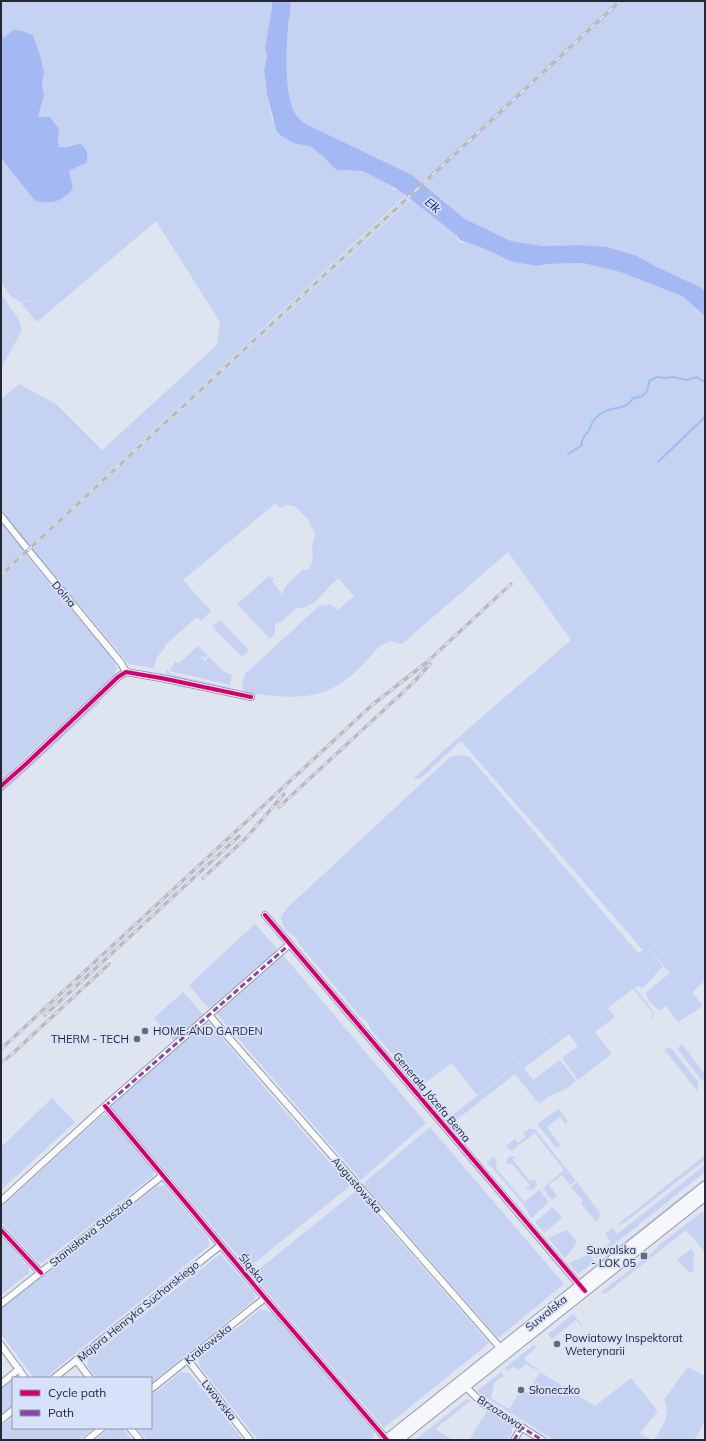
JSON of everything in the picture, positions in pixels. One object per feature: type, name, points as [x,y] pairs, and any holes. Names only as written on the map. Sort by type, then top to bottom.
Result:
[{"type":"street","name":"Dolna","points":[[1,516],[121,663],[126,672]]},
{"type":"street","points":[[1,786],[118,677],[126,672],[251,697]]},
{"type":"street","name":"Generała Józefa Bema","points":[[265,915],[582,1288]]},
{"type":"street","points":[[1,1201],[105,1106],[290,944]]},
{"type":"street","name":"Augustowska","points":[[209,1015],[503,1352]]},
{"type":"street","name":"Śląska","points":[[105,1106],[265,1298],[387,1440]]},
{"type":"street","name":"Stanisława Staszica","points":[[1,1304],[163,1175]]},
{"type":"street","name":"Suwalska","points":[[398,1440],[463,1384],[705,1186]]},
{"type":"street","name":"Suwalska","points":[[582,1288],[705,1196]]},
{"type":"street","points":[[1,1230],[41,1273]]},
{"type":"street","name":"Majora Henryka Sucharskiego","points":[[55,1377],[222,1245]]},
{"type":"street","name":"Krakowska","points":[[152,1388],[265,1298]]},
{"type":"street","points":[[1,1345],[24,1377]]},
{"type":"street","points":[[76,1360],[89,1377]]},
{"type":"street","name":"Lwowska","points":[[188,1360],[250,1440]]},
{"type":"street","points":[[1,1384],[19,1369]]},
{"type":"street","name":"Suwalska","points":[[387,1440],[463,1384]]},
{"type":"street","name":"Brzozowa","points":[[463,1384],[481,1402],[542,1440]]},
{"type":"street","points":[[1,1420],[12,1411]]},
{"type":"street","points":[[514,1440],[522,1427]]},
{"type":"street","points":[[88,1440],[101,1429]]},
{"type":"street","points":[[131,1429],[140,1440]]},
{"type":"shaded area","points":[[1,1],[272,1],[265,48],[267,56],[264,70],[272,119],[294,143],[312,147],[337,170],[363,171],[392,186],[393,190],[398,189],[406,195],[29,546],[1,510],[1,399],[19,384],[56,404],[102,450],[217,345],[220,322],[156,221],[37,322],[21,303],[41,298],[20,302],[11,296],[1,283],[1,158],[35,201],[73,188],[69,171],[86,163],[73,144],[59,147],[59,127],[50,117],[38,116],[44,96],[42,84],[44,72],[41,58],[33,35],[3,38],[1,32]]},
{"type":"shaded area","points":[[290,1],[705,1],[705,291],[700,287],[635,255],[608,247],[582,245],[543,246],[511,241],[465,219],[425,185],[430,181],[427,177],[421,182],[412,175],[305,123],[298,117],[293,108],[288,87],[287,48],[288,25],[291,8]]},
{"type":"shaded area","points":[[411,199],[456,235],[458,241],[461,243],[464,242],[480,247],[513,262],[538,266],[546,264],[583,263],[620,272],[682,296],[705,316],[705,981],[692,992],[703,1006],[678,1022],[666,1006],[659,1011],[653,1005],[646,992],[670,973],[689,994],[646,946],[663,967],[645,986],[642,988],[638,986],[635,988],[653,1011],[654,1014],[652,1018],[650,1016],[653,1013],[633,989],[608,1008],[615,1017],[595,1032],[611,1053],[610,1055],[578,1080],[562,1058],[578,1046],[569,1034],[524,1068],[533,1080],[560,1060],[576,1081],[566,1089],[549,1096],[539,1104],[515,1074],[455,1121],[451,1116],[625,980],[477,1095],[452,1063],[421,1086],[371,1030],[366,1021],[359,1015],[299,944],[296,938],[287,931],[283,925],[281,917],[287,908],[450,757],[460,755],[470,757],[638,953],[643,950],[461,741],[420,779],[413,779],[452,743],[571,640],[508,552],[402,644],[390,642],[382,645],[356,672],[336,686],[320,693],[299,697],[289,697],[246,693],[243,689],[245,674],[319,606],[330,604],[338,610],[354,596],[338,579],[332,583],[314,603],[303,608],[295,608],[296,609],[280,623],[278,621],[275,625],[275,634],[270,639],[237,604],[269,576],[274,579],[272,581],[283,595],[284,588],[302,570],[308,570],[313,561],[312,548],[315,534],[308,519],[294,506],[287,505],[280,508],[276,503],[183,580],[211,611],[201,621],[197,617],[165,645],[165,648],[157,657],[154,668],[129,664],[32,549]]},
{"type":"shaded area","points":[[1,294],[19,320],[22,330],[1,369]]},
{"type":"shaded area","points":[[1,522],[24,551],[1,572]]},
{"type":"shaded area","points":[[26,555],[114,660],[117,668],[114,675],[1,780],[1,578]]},
{"type":"shaded area","points":[[220,620],[249,650],[242,657],[212,626]]},
{"type":"shaded area","points":[[198,646],[208,656],[205,658],[202,656],[201,657],[205,661],[209,657],[224,672],[232,675],[230,685],[170,671],[175,662],[179,663]]},
{"type":"shaded area","points":[[166,670],[168,670],[170,674],[233,688],[229,689],[169,677]]},
{"type":"shaded area","points":[[97,702],[101,702],[1,794],[1,791]]},
{"type":"shaded area","points":[[255,924],[278,950],[210,1010],[189,985]]},
{"type":"shaded area","points":[[283,955],[426,1123],[361,1180],[216,1013]]},
{"type":"shaded area","points":[[183,992],[204,1016],[174,1041],[154,1018]]},
{"type":"shaded area","points":[[207,1021],[350,1186],[248,1268],[110,1106]]},
{"type":"shaded area","points":[[682,1044],[705,1074],[705,1082],[702,1079],[701,1080],[679,1051],[678,1048]]},
{"type":"shaded area","points":[[664,1049],[672,1049],[698,1082],[697,1091]]},
{"type":"shaded area","points":[[52,1098],[75,1122],[1,1190],[1,1147]]},
{"type":"shaded area","points":[[559,1109],[568,1122],[566,1124],[560,1117],[547,1127],[561,1146],[556,1148],[538,1125]]},
{"type":"shaded area","points":[[102,1115],[106,1115],[154,1170],[153,1176],[42,1263],[38,1262],[1,1222],[1,1207]]},
{"type":"shaded area","points":[[430,1127],[564,1284],[498,1338],[364,1185],[365,1182]]},
{"type":"shaded area","points":[[529,1129],[535,1129],[576,1181],[570,1185],[562,1175],[549,1185],[557,1196],[552,1200],[543,1188],[564,1170],[535,1133],[511,1151],[506,1146],[515,1139],[518,1143],[525,1137],[523,1133]]},
{"type":"shaded area","points":[[705,1155],[705,1160],[624,1223],[617,1225]]},
{"type":"shaded area","points":[[511,1156],[517,1157],[512,1159],[530,1181],[535,1180],[537,1185],[534,1189],[530,1190],[525,1188],[531,1186],[512,1164],[507,1165],[507,1159]]},
{"type":"shaded area","points":[[494,1157],[497,1162],[496,1168],[524,1202],[539,1190],[549,1202],[531,1218],[524,1205],[487,1162]]},
{"type":"shaded area","points":[[705,1165],[705,1172],[597,1258],[595,1255],[611,1242],[605,1234],[612,1228],[617,1234]]},
{"type":"shaded area","points":[[705,1178],[705,1181],[600,1264],[600,1261]]},
{"type":"shaded area","points":[[577,1182],[599,1212],[600,1216],[596,1222],[581,1203],[583,1201],[571,1187]]},
{"type":"shaded area","points":[[157,1186],[165,1186],[208,1238],[209,1246],[46,1377],[33,1377],[1,1334],[1,1309]]},
{"type":"shaded area","points":[[356,1191],[489,1343],[384,1428],[255,1278],[258,1270]]},
{"type":"shaded area","points":[[553,1207],[562,1218],[544,1233],[535,1222]]},
{"type":"shaded area","points":[[702,1212],[705,1216],[705,1252],[686,1230],[605,1294],[601,1292],[652,1253],[659,1245]]},
{"type":"shaded area","points":[[567,1230],[577,1242],[565,1258],[548,1238]]},
{"type":"shaded area","points":[[1,1237],[29,1268],[29,1273],[1,1295]]},
{"type":"shaded area","points":[[691,1249],[694,1252],[693,1271],[690,1273],[677,1260]]},
{"type":"shaded area","points":[[220,1254],[255,1294],[255,1299],[152,1382],[152,1377],[96,1377],[87,1366],[88,1359]]},
{"type":"shaded area","points":[[589,1254],[595,1261],[578,1274],[569,1263]]},
{"type":"shaded area","points":[[261,1309],[273,1313],[373,1431],[374,1436],[369,1440],[258,1440],[199,1365],[199,1358]]},
{"type":"shaded area","points":[[573,1314],[583,1326],[582,1327],[576,1320],[552,1339],[548,1334]]},
{"type":"shaded area","points":[[534,1345],[536,1347],[533,1351],[524,1358],[540,1372],[526,1364],[520,1370],[513,1367],[508,1371],[505,1368]]},
{"type":"shaded area","points":[[688,1367],[705,1376],[705,1421],[695,1440],[654,1440],[665,1421],[667,1411],[664,1400]]},
{"type":"shaded area","points":[[181,1372],[189,1373],[243,1440],[147,1440],[138,1429],[152,1429],[152,1395]]},
{"type":"shaded area","points":[[501,1372],[504,1376],[494,1383],[491,1398],[509,1409],[521,1390],[528,1393],[540,1372],[595,1406],[631,1378],[658,1411],[640,1433],[652,1440],[554,1440],[477,1391]]},
{"type":"shaded area","points":[[12,1379],[12,1407],[1,1415],[1,1388]]},
{"type":"shaded area","points":[[467,1399],[470,1401],[435,1429],[453,1440],[415,1440]]},
{"type":"shaded area","points":[[487,1411],[512,1427],[512,1433],[507,1440],[469,1440]]},
{"type":"shaded area","points":[[12,1418],[12,1429],[93,1429],[79,1440],[1,1440],[1,1426]]},
{"type":"shaded area","points":[[109,1429],[124,1429],[132,1440],[95,1440]]},
{"type":"water","name":"Ełk","points":[[272,1],[290,1],[291,8],[288,25],[287,48],[288,87],[293,108],[298,117],[306,124],[412,175],[465,219],[511,241],[543,246],[582,245],[607,247],[635,255],[700,287],[705,291],[705,316],[682,296],[620,272],[583,263],[546,264],[538,266],[513,262],[480,247],[460,240],[456,235],[392,186],[363,171],[337,170],[312,147],[294,143],[283,137],[277,132],[267,95],[264,70],[267,56],[265,48]]},
{"type":"water","points":[[13,30],[22,31],[33,35],[41,58],[44,72],[42,84],[44,96],[38,116],[50,117],[59,128],[59,147],[81,144],[87,153],[86,163],[69,171],[73,188],[66,196],[57,201],[35,201],[1,158],[1,32],[4,38]]},
{"type":"waterway","points":[[568,454],[581,446],[583,438],[596,417],[609,410],[622,407],[629,403],[633,398],[643,395],[647,391],[649,381],[657,377],[673,377],[687,380],[697,377],[705,382]]},
{"type":"waterway","points":[[658,462],[705,417]]},
{"type":"railway","points":[[1,575],[620,1]]},
{"type":"railway","points":[[1,1049],[372,705],[427,662],[511,584]]},
{"type":"railway","points":[[279,807],[413,683],[430,664]]},
{"type":"railway","points":[[203,878],[247,837],[284,794]]},
{"type":"railway","points":[[45,1015],[239,836]]},
{"type":"railway","points":[[1,1063],[109,964]]},
{"type":"marked path","points":[[105,1106],[290,944]]},
{"type":"marked path","points":[[481,1402],[542,1440]]},
{"type":"marked path","points":[[514,1440],[522,1427]]},
{"type":"cycle path","points":[[1,786],[118,677],[126,672],[251,697]]},
{"type":"cycle path","points":[[265,915],[585,1291]]},
{"type":"cycle path","points":[[105,1106],[265,1298],[387,1440]]},
{"type":"cycle path","points":[[1,1230],[41,1273]]},
{"type":"place","name":"HOME AND GARDEN","points":[[145,1031]]},
{"type":"place","name":"THERM - TECH","points":[[137,1039]]},
{"type":"place","name":"Suwalska - LOK 05","points":[[644,1256]]},
{"type":"place","name":"Powiatowy Inspektorat Weterynarii","points":[[557,1344]]},
{"type":"place","name":"Słoneczko","points":[[521,1390]]}]
